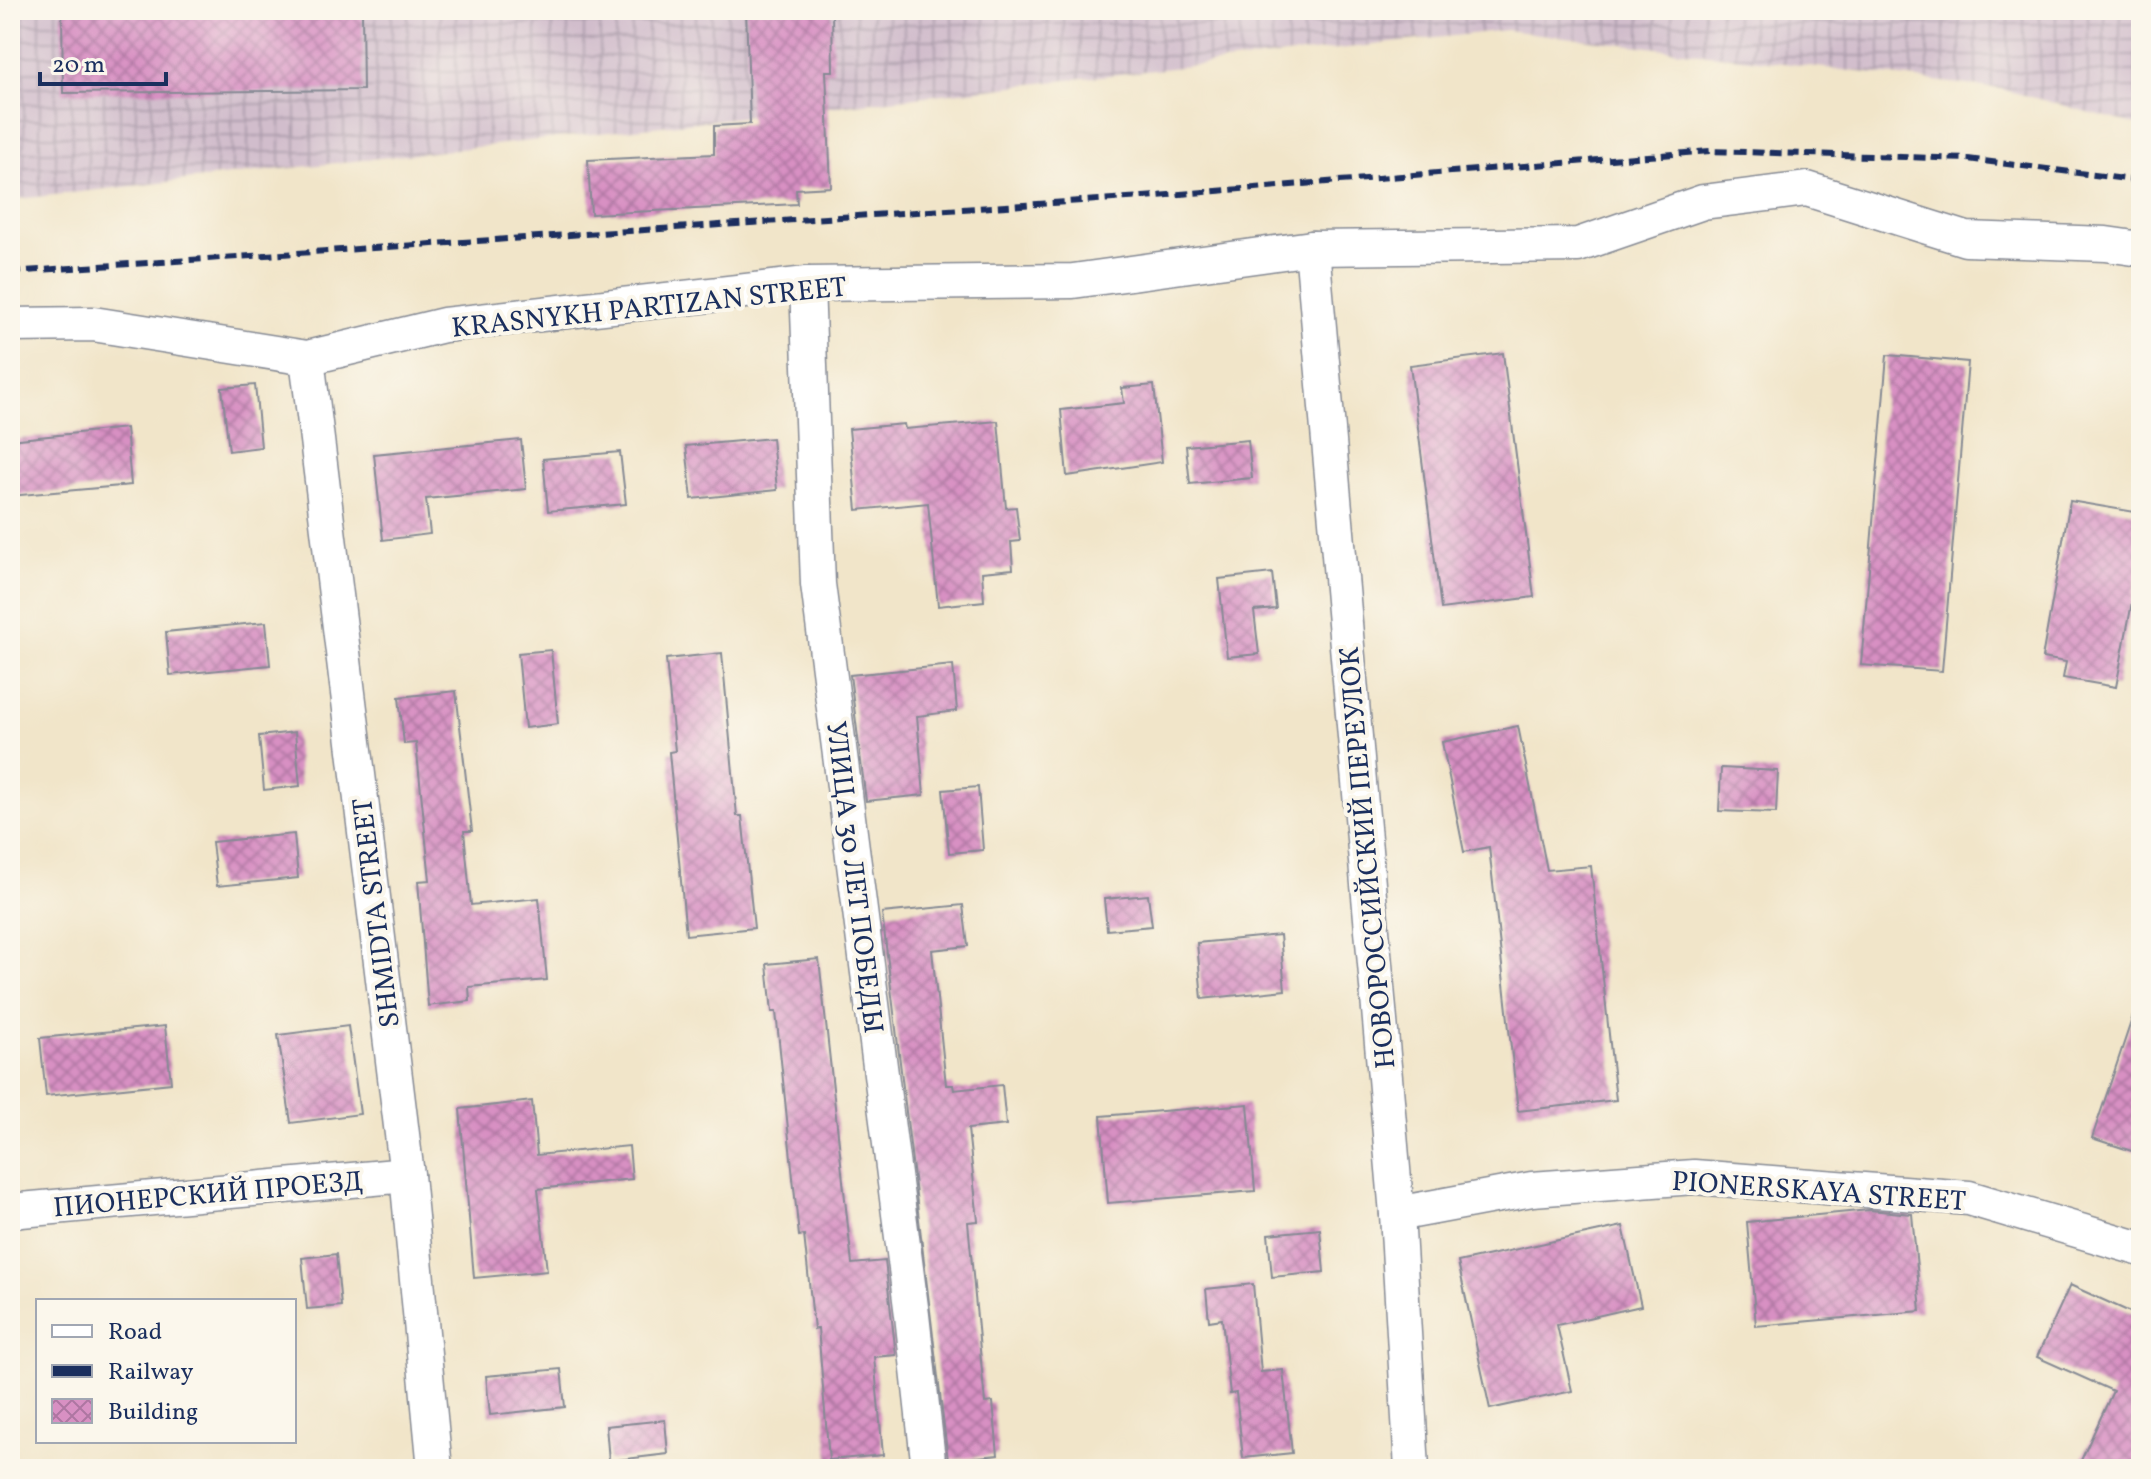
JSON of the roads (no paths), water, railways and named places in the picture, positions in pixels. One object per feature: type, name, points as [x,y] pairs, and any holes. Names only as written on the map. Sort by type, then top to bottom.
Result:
[{"type":"street","name":"KRASNYKH PARTIZAN STREET","points":[[10,325],[93,324],[307,358],[444,325],[807,284],[1073,281],[1312,248],[1578,245],[1703,202],[1807,189],[1966,239],[2106,244],[2141,249]]},
{"type":"street","name":"НОВОРОССИЙСКИЙ ПЕРЕУЛОК","points":[[1312,248],[1397,1214],[1412,1469]]},
{"type":"street","name":"УЛИЦА 30 ЛЕТ ПОБЕДЫ","points":[[807,284],[818,584],[929,1469]]},
{"type":"street","name":"SHMIDTA STREET","points":[[307,358],[407,1175],[435,1469]]},
{"type":"street","name":"ПИОНЕРСКИЙ ПРОЕЗД","points":[[10,1211],[407,1175]]},
{"type":"street","name":"PIONERSKAYA STREET","points":[[1397,1214],[1532,1189],[1694,1177],[1969,1198],[2141,1249]]},
{"type":"railway","points":[[10,272],[1143,197],[1710,151],[1968,159],[2141,181]]}]
